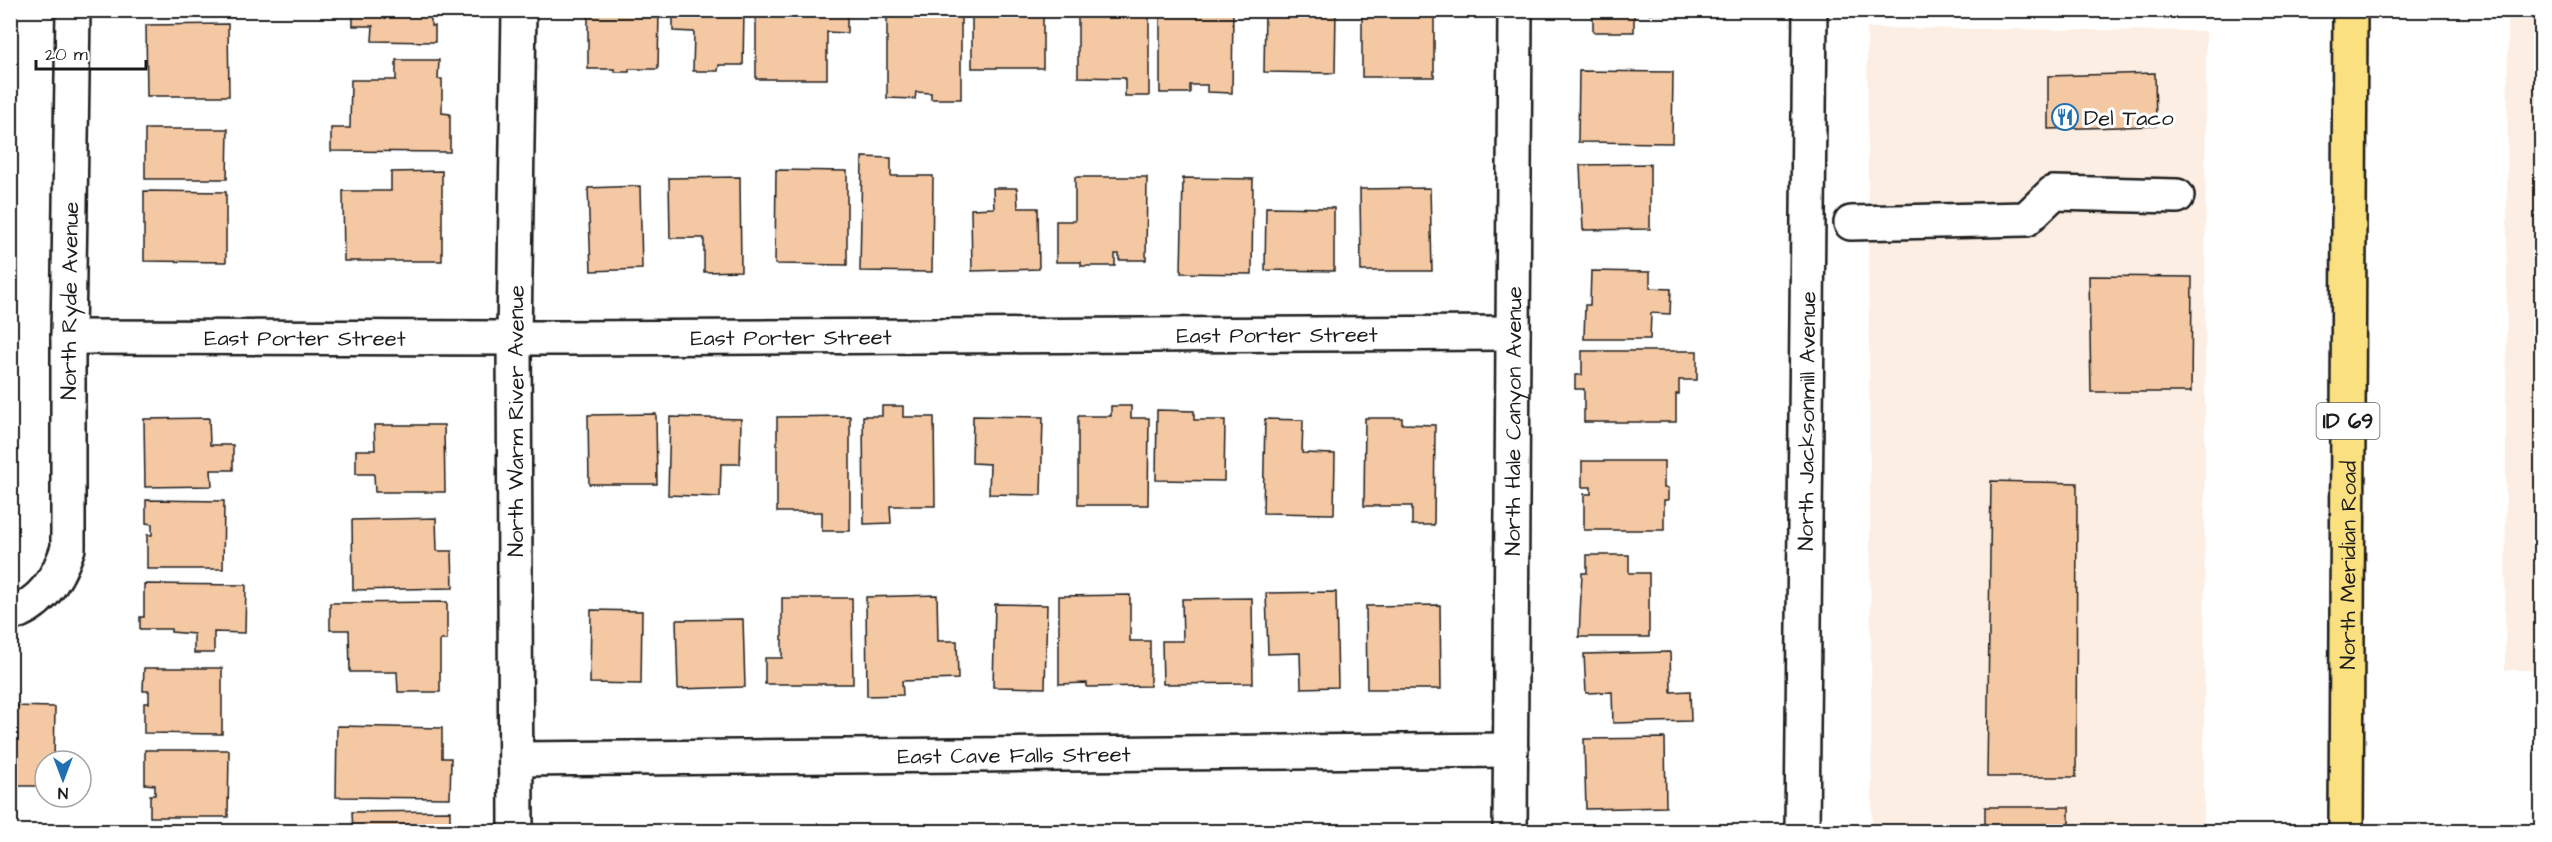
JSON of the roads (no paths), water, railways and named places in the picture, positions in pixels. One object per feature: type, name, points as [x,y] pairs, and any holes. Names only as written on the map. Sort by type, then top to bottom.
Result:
[{"type":"main road","name":"North Meridian Road","points":[[2346,831],[2350,10]]},
{"type":"street","name":"North Ryde Avenue","points":[[10,614],[27,609],[50,587],[61,570],[68,548],[68,337],[74,10]]},
{"type":"street","name":"North Warm River Avenue","points":[[516,831],[514,338],[519,10]]},
{"type":"street","name":"North Hale Canyon Avenue","points":[[1510,831],[1515,10]]},
{"type":"street","name":"North Jacksonmill Avenue","points":[[1802,831],[1810,10]]},
{"type":"street","points":[[1851,223],[2026,219],[2053,193],[2177,196]]},
{"type":"street","name":"East Porter Street","points":[[68,337],[514,338],[1513,333]]},
{"type":"street","name":"East Cave Falls Street","points":[[516,759],[1511,750]]},
{"type":"place","name":"Del Taco","points":[[2065,117]]}]
